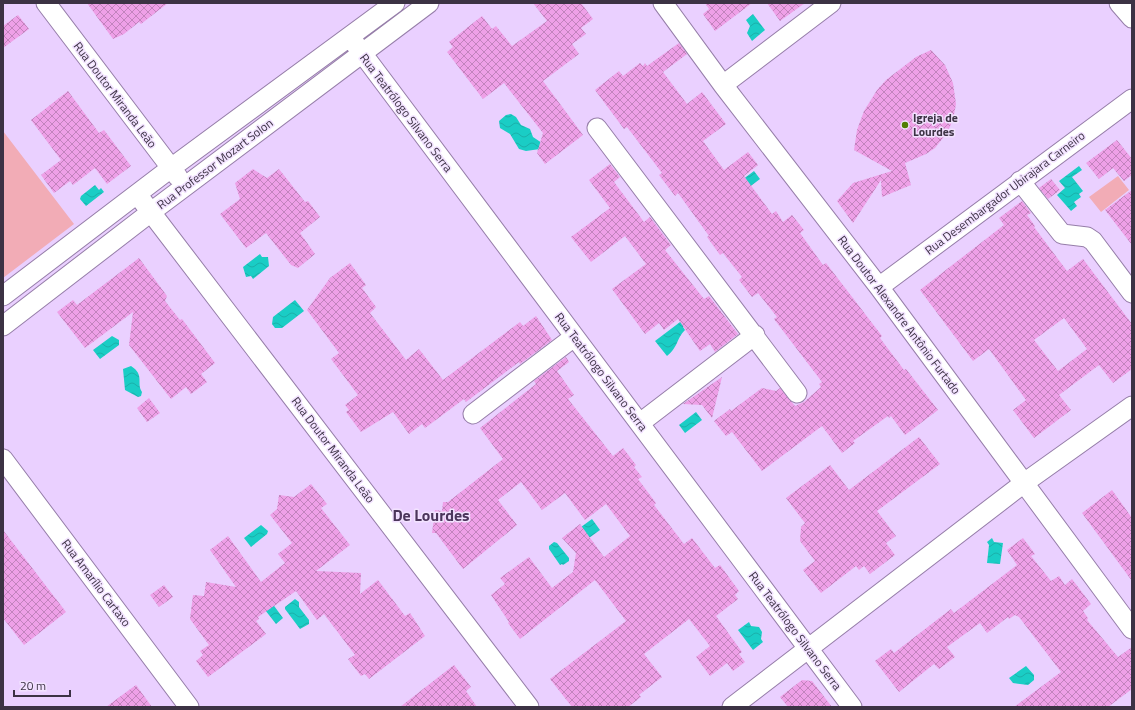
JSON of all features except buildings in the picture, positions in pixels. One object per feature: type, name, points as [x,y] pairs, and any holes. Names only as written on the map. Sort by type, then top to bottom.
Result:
[{"type":"street","name":"Rua Doutor Miranda Leão","points":[[46,3],[185,187]]},
{"type":"street","name":"Rua Professor Mozart Solon","points":[[3,296],[171,168],[395,3]]},
{"type":"street","name":"Rua Professor Mozart Solon","points":[[3,326],[151,212],[429,3]]},
{"type":"street","name":"Rua Doutor Alexandre Antônio Furtado","points":[[663,3],[723,84],[879,287],[1132,629]]},
{"type":"street","points":[[723,84],[831,3]]},
{"type":"street","points":[[1118,3],[1132,18]]},
{"type":"street","name":"Rua Teatrólogo Silvano Serra","points":[[350,37],[852,707]]},
{"type":"street","name":"Rua Desembargador Ubirajara Carneiro","points":[[879,287],[1132,99]]},
{"type":"street","points":[[597,128],[797,392]]},
{"type":"street","points":[[1020,181],[1062,234],[1087,237],[1093,241],[1132,293]]},
{"type":"street","name":"Rua Doutor Miranda Leão","points":[[137,194],[529,707]]},
{"type":"street","points":[[640,423],[755,335]]},
{"type":"street","points":[[473,414],[574,337]]},
{"type":"street","points":[[732,707],[1024,483],[1132,406]]},
{"type":"street","name":"Rua Amarílio Cartaxo","points":[[3,459],[189,707]]},
{"type":"shaded area","points":[[3,131],[74,224],[3,278]]},
{"type":"shaded area","points":[[1118,176],[1129,190],[1101,212],[1089,197]]},
{"type":"water","points":[[753,14],[765,30],[752,41],[747,33],[750,26],[746,20]]},
{"type":"water","points":[[511,114],[516,117],[521,125],[530,129],[533,137],[542,143],[540,149],[526,151],[519,149],[510,134],[500,128],[499,121],[506,115]]},
{"type":"water","points":[[1079,166],[1082,170],[1072,177],[1083,191],[1079,194],[1081,197],[1074,202],[1077,206],[1071,211],[1057,195],[1065,188],[1059,181]]},
{"type":"water","points":[[754,171],[760,179],[744,191],[738,183]]},
{"type":"water","points":[[95,185],[99,190],[101,188],[104,192],[86,206],[80,199],[81,196]]},
{"type":"water","points":[[260,254],[262,257],[268,257],[269,266],[253,279],[251,276],[246,277],[243,267]]},
{"type":"water","points":[[295,300],[304,311],[282,328],[275,328],[272,324],[273,317]]},
{"type":"water","points":[[696,310],[700,314],[683,327],[685,330],[680,336],[674,349],[667,356],[655,341]]},
{"type":"water","points":[[112,336],[119,340],[119,345],[100,359],[93,350]]},
{"type":"water","points":[[131,366],[135,369],[139,376],[140,389],[142,392],[141,396],[138,397],[125,390],[123,369]]},
{"type":"water","points":[[696,412],[702,420],[685,433],[679,425]]},
{"type":"water","points":[[592,519],[600,530],[578,546],[570,535]]},
{"type":"water","points":[[261,525],[268,531],[267,534],[251,547],[244,538]]},
{"type":"water","points":[[992,538],[994,542],[1003,543],[1000,564],[987,563],[989,545],[987,542]]},
{"type":"water","points":[[554,542],[557,543],[569,558],[569,561],[563,565],[560,565],[549,549],[549,546]]},
{"type":"water","points":[[266,595],[283,618],[276,624],[258,601]]},
{"type":"water","points":[[295,599],[299,602],[299,607],[309,620],[309,624],[300,629],[285,609],[285,607]]},
{"type":"water","points":[[749,622],[751,626],[759,627],[762,632],[761,639],[763,642],[753,650],[738,630]]},
{"type":"water","points":[[1026,666],[1034,675],[1034,680],[1028,685],[1013,683],[1009,678]]},
{"type":"place","name":"Igreja de Lourdes","points":[[905,125]]},
{"type":"district","name":"De Lourdes","points":[[431,515]]}]
